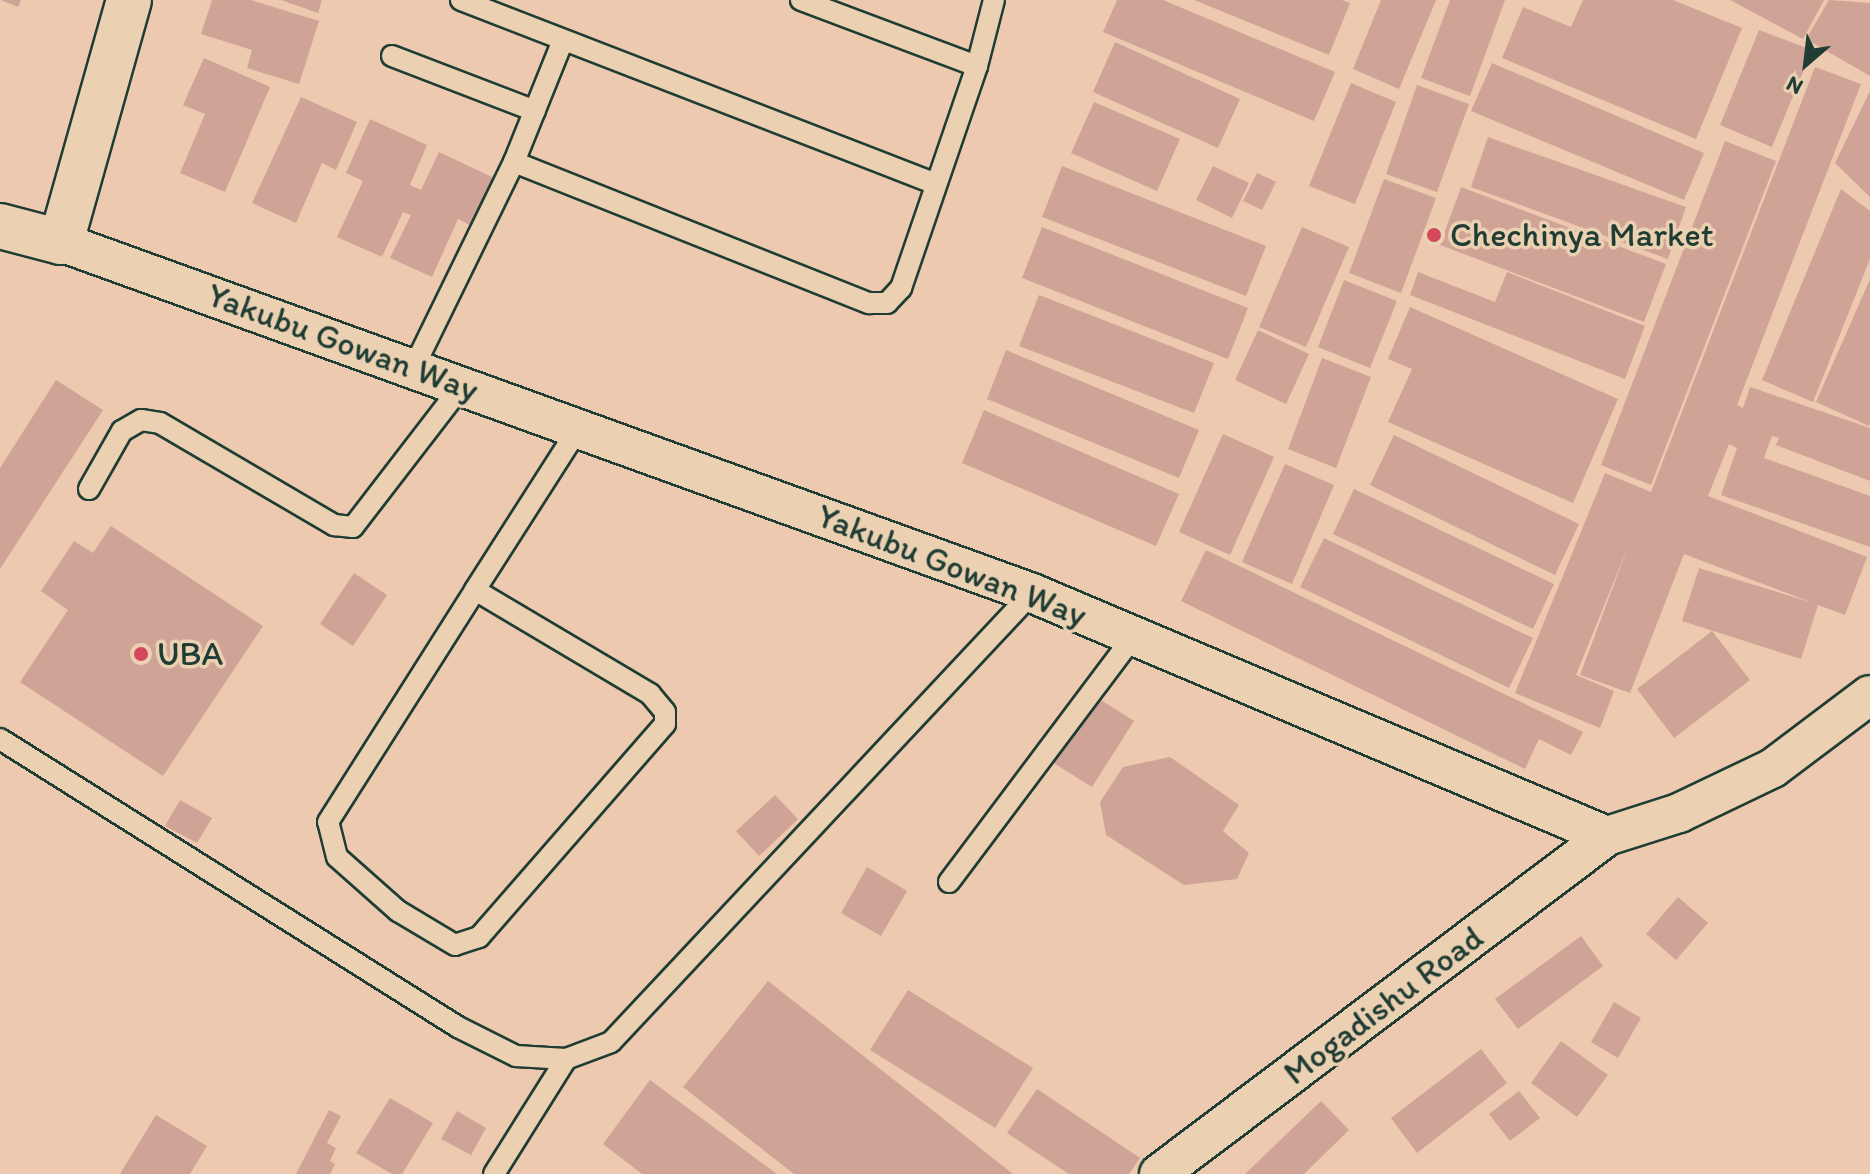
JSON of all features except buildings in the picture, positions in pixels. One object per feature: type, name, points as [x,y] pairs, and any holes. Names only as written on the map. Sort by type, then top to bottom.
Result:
[{"type":"street","points":[[61,242],[129,0]]},
{"type":"street","name":"Yakubu Gowan Way","points":[[0,226],[61,242],[463,384],[1032,593],[1607,836]]},
{"type":"street","points":[[1607,836],[1679,813],[1773,768],[1870,695]]},
{"type":"street","name":"Mogadishu Road","points":[[1159,1174],[1607,836]]},
{"type":"lane","points":[[461,0],[936,184]]},
{"type":"lane","points":[[801,0],[977,66]]},
{"type":"lane","points":[[514,162],[869,303],[887,303],[901,288],[977,66],[994,0]]},
{"type":"lane","points":[[414,367],[514,162],[563,40]]},
{"type":"lane","points":[[392,56],[535,111]]},
{"type":"lane","points":[[89,489],[122,431],[141,420],[160,423],[334,525],[353,527],[463,384]]},
{"type":"lane","points":[[475,590],[650,694],[665,712],[665,724],[479,937],[455,945],[398,911],[337,857],[328,822],[475,590],[580,426]]},
{"type":"lane","points":[[0,739],[458,1027],[516,1056],[566,1059],[611,1042],[1032,593]]},
{"type":"lane","points":[[949,882],[1134,636]]},
{"type":"lane","points":[[494,1174],[566,1059]]},
{"type":"place","name":"Chechinya Market","points":[[1434,235]]},
{"type":"place","name":"UBA","points":[[141,654]]}]
